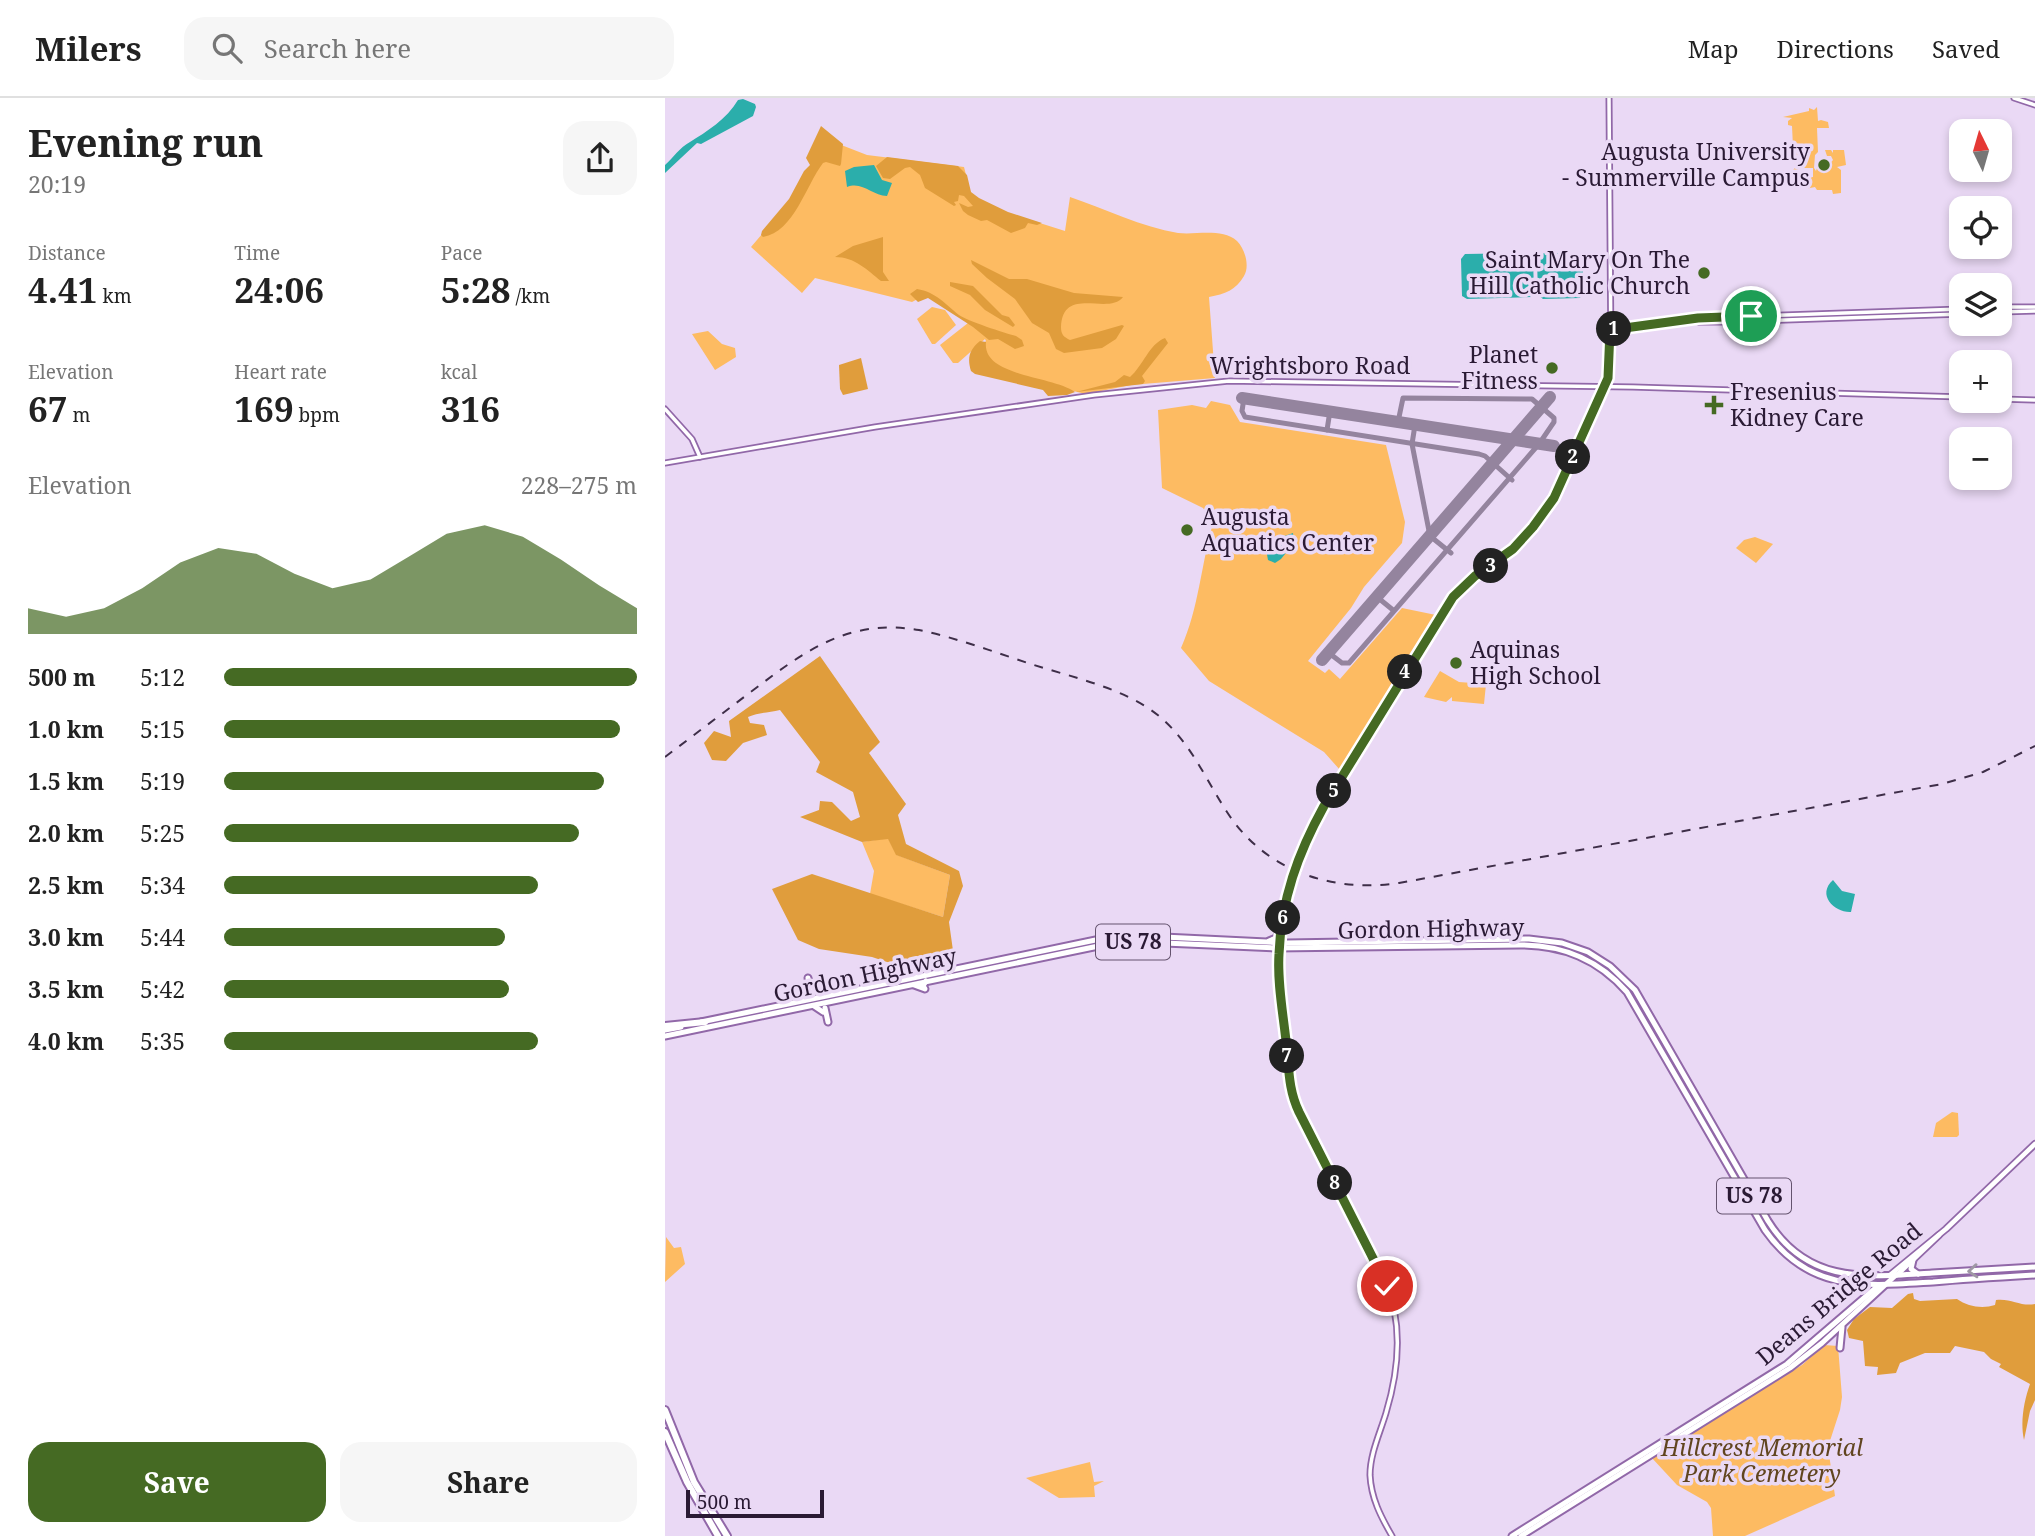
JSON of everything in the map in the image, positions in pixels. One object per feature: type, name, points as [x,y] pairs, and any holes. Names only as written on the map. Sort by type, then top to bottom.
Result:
[{"type":"highway","points":[[1265,942],[1276,937],[1282,926]]},
{"type":"highway","points":[[1126,936],[1133,934],[1136,929]]},
{"type":"highway","name":"Gordon Highway","points":[[665,1036],[776,1012],[893,982],[1047,949],[1126,936],[1265,942],[1280,945],[1536,939],[1562,943],[1588,952],[1617,972],[1637,993],[1780,1237],[1805,1259],[1829,1270],[1855,1276],[2035,1267]]},
{"type":"highway","points":[[1047,949],[1053,942]]},
{"type":"highway","name":"Gordon Highway","points":[[705,1022],[787,1004],[880,990],[1071,950],[1125,942],[1540,945],[1560,948],[1600,966],[1633,1000],[1769,1236],[1792,1260],[1819,1276],[1854,1285],[2035,1275]]},
{"type":"highway","points":[[1163,951],[1162,946],[1168,943]]},
{"type":"highway","points":[[1068,958],[1071,950]]},
{"type":"highway","points":[[787,1004],[808,996],[811,990],[808,978]]},
{"type":"highway","points":[[813,988],[834,998],[825,1006],[828,1022]]},
{"type":"highway","points":[[776,1012],[814,1006],[823,1012]]},
{"type":"highway","points":[[665,1028],[705,1022]]},
{"type":"highway","points":[[1733,1160],[1741,1161]]},
{"type":"highway","points":[[1724,1190],[1735,1186],[1741,1190]]},
{"type":"highway","points":[[1812,1255],[1813,1262],[1829,1270]]},
{"type":"highway","points":[[1913,1260],[1912,1270],[1921,1274]]},
{"type":"highway","name":"Deans Bridge Road","points":[[1512,1536],[1777,1371],[1846,1318],[1892,1275]]},
{"type":"highway","points":[[1854,1285],[1861,1288],[1868,1298],[1891,1288],[1913,1283]]},
{"type":"highway","points":[[1822,1343],[1830,1340],[1838,1346],[1846,1318]]},
{"type":"highway","name":"Deans Bridge Road","points":[[1521,1536],[1774,1379],[1822,1343],[1846,1318]]},
{"type":"highway","points":[[665,1410],[694,1482],[727,1536]]},
{"type":"highway","points":[[665,1432],[687,1482],[718,1536]]},
{"type":"main road","points":[[1392,1536],[1375,1504],[1370,1474],[1372,1457],[1396,1373],[1392,1300],[1385,1280],[1290,1090],[1280,945],[1285,902],[1306,838],[1453,597],[1475,576],[1513,549],[1554,498],[1605,387],[1610,371],[1609,98]]},
{"type":"main road","points":[[2014,98],[2035,105]]},
{"type":"main road","points":[[2012,310],[2035,309]]},
{"type":"main road","points":[[1610,330],[1693,319],[1700,322],[1949,312]]},
{"type":"main road","name":"Wrightsboro Road","points":[[665,463],[875,427],[1094,395],[1218,382],[1271,380],[1949,397]]},
{"type":"main road","points":[[2012,399],[2035,400]]},
{"type":"main road","points":[[665,409],[692,439],[700,457]]},
{"type":"main road","name":"Deans Bridge Road","points":[[1892,1275],[1913,1260],[2035,1144]]},
{"type":"main road","name":"Deans Bridge Road","points":[[1892,1275],[1939,1234]]},
{"type":"green space","points":[[1817,107],[1818,121],[1828,122],[1829,128],[1817,128],[1818,152],[1815,155],[1814,168],[1816,171],[1817,168],[1827,167],[1833,160],[1831,156],[1827,156],[1825,150],[1831,150],[1833,153],[1833,150],[1844,150],[1846,165],[1837,167],[1841,170],[1841,193],[1833,194],[1832,190],[1817,190],[1815,187],[1805,189],[1805,178],[1813,177],[1813,168],[1798,168],[1795,179],[1787,179],[1783,175],[1783,170],[1793,170],[1796,167],[1793,158],[1787,154],[1787,149],[1793,147],[1792,126],[1788,125],[1792,118],[1783,117]]},
{"type":"green space","points":[[831,141],[867,155],[964,167],[973,202],[1065,231],[1070,197],[1164,230],[1178,233],[1217,233],[1231,237],[1242,248],[1247,267],[1241,281],[1234,288],[1209,297],[1215,378],[1131,385],[1086,394],[985,371],[971,358],[985,339],[958,363],[953,363],[940,345],[968,323],[927,294],[912,302],[815,278],[802,293],[751,247],[781,212]]},
{"type":"green space","points":[[932,307],[945,310],[956,325],[935,344],[932,344],[917,319]]},
{"type":"green space","points":[[708,331],[722,344],[735,348],[736,357],[715,370],[692,334]]},
{"type":"green space","points":[[1211,401],[1230,405],[1240,422],[1386,445],[1405,522],[1402,543],[1364,587],[1351,608],[1308,661],[1325,673],[1329,669],[1340,679],[1402,608],[1436,615],[1340,770],[1324,752],[1209,681],[1181,648],[1192,618],[1213,523],[1203,508],[1162,488],[1158,410],[1192,405],[1206,408]]},
{"type":"green space","points":[[1755,537],[1773,544],[1756,563],[1736,548],[1744,540]]},
{"type":"green space","points":[[1440,671],[1459,682],[1486,684],[1484,704],[1452,701],[1452,697],[1446,702],[1424,697]]},
{"type":"green space","points":[[888,838],[897,855],[950,875],[943,917],[870,894],[874,871],[862,842]]},
{"type":"green space","points":[[1952,1112],[1958,1113],[1959,1135],[1933,1137],[1936,1123]]},
{"type":"green space","points":[[666,1237],[674,1248],[681,1247],[685,1264],[665,1282]]},
{"type":"green space","name":"Hillcrest Memorial Park Cemetery","points":[[1824,1345],[1838,1346],[1842,1397],[1828,1447],[1835,1496],[1745,1536],[1713,1536],[1711,1508],[1707,1502],[1677,1485],[1651,1457],[1802,1365]]},
{"type":"green space","points":[[1090,1462],[1094,1482],[1104,1481],[1094,1486],[1095,1497],[1059,1498],[1026,1478]]},
{"type":"shaded area","points":[[743,99],[755,104],[753,116],[701,144],[697,143],[665,173],[665,165],[686,144],[716,124],[738,100]]},
{"type":"shaded area","points":[[821,126],[843,144],[840,166],[823,163],[791,217],[774,233],[763,237],[762,231],[789,199],[810,165],[806,158]]},
{"type":"shaded area","points":[[887,157],[958,166],[967,175],[971,192],[979,198],[1008,212],[1042,223],[1028,223],[1025,228],[1011,233],[987,220],[981,221],[963,211],[959,203],[973,206],[964,196],[959,195],[954,206],[925,188],[920,175],[910,167],[890,179],[883,178],[876,166]]},
{"type":"shaded area","points":[[874,165],[882,180],[892,183],[887,196],[863,187],[847,187],[845,171]]},
{"type":"shaded area","points":[[883,237],[883,272],[889,281],[881,281],[855,262],[835,257],[853,246]]},
{"type":"shaded area","points":[[1527,253],[1533,258],[1532,297],[1467,299],[1462,296],[1461,259],[1465,254]]},
{"type":"shaded area","points":[[1544,253],[1582,255],[1584,291],[1580,298],[1543,299],[1538,295],[1537,258]]},
{"type":"shaded area","points":[[971,260],[1009,279],[1027,279],[1074,293],[1123,297],[1108,304],[1087,303],[1070,307],[1064,314],[1061,327],[1063,335],[1070,340],[1124,326],[1116,339],[1102,348],[1064,353],[1056,349],[1049,333],[1032,323],[1015,299],[987,278]]},
{"type":"shaded area","points":[[950,282],[973,286],[1015,325],[1013,327],[985,310],[970,295],[950,286]]},
{"type":"shaded area","points":[[917,289],[935,296],[964,318],[1016,336],[1022,340],[1024,346],[1015,349],[998,339],[989,340],[928,298],[918,302],[910,294]]},
{"type":"shaded area","points":[[1165,338],[1168,343],[1142,376],[1145,381],[1143,384],[1076,392],[1115,382],[1124,375],[1130,377],[1150,350]]},
{"type":"shaded area","points":[[980,341],[986,342],[988,354],[1006,369],[1064,386],[1075,392],[1048,396],[1043,390],[975,374],[971,371],[969,358],[971,351]]},
{"type":"shaded area","points":[[861,358],[868,389],[843,395],[840,389],[839,365]]},
{"type":"shaded area","points":[[1293,533],[1294,543],[1281,559],[1275,563],[1268,560],[1267,539],[1271,541]]},
{"type":"shaded area","points":[[820,656],[880,742],[869,753],[906,804],[898,815],[906,844],[959,871],[963,886],[949,922],[955,965],[899,966],[872,957],[819,949],[798,940],[772,889],[812,874],[943,917],[950,875],[896,855],[888,839],[862,842],[800,817],[819,810],[820,801],[832,802],[851,821],[860,817],[853,792],[816,772],[820,762],[780,710],[748,717],[750,723],[764,725],[767,735],[743,743],[726,761],[712,760],[704,743],[714,731],[731,737],[729,721]]},
{"type":"shaded area","points":[[1833,880],[1842,891],[1855,894],[1851,912],[1839,910],[1827,897],[1826,891]]},
{"type":"shaded area","points":[[1913,1293],[1914,1299],[1920,1301],[1957,1299],[1981,1307],[1995,1305],[1996,1300],[2035,1304],[2035,1400],[2024,1440],[2023,1412],[2030,1384],[1999,1367],[2001,1364],[1984,1352],[1955,1346],[1950,1353],[1925,1353],[1900,1363],[1896,1373],[1877,1375],[1878,1367],[1865,1366],[1863,1341],[1849,1338],[1847,1330],[1854,1319],[1870,1307],[1892,1308]]},
{"type":"taxiway","points":[[1244,398],[1242,411],[1245,417],[1479,454],[1485,456],[1512,480]]},
{"type":"taxiway","points":[[1329,653],[1342,663],[1349,663],[1539,444],[1554,418],[1532,399],[1403,398],[1398,422]]},
{"type":"taxiway","points":[[1327,430],[1330,411]]},
{"type":"taxiway","points":[[1415,425],[1412,444],[1430,536],[1451,553]]},
{"type":"taxiway","points":[[1377,597],[1393,610]]},
{"type":"runway","points":[[1322,660],[1550,397]]},
{"type":"runway","points":[[1242,398],[1554,446]]},
{"type":"railway","points":[[665,757],[809,651],[849,633],[870,629],[919,630],[1093,683],[1137,702],[1164,720],[1175,732],[1194,757],[1227,812],[1260,849],[1280,863],[1302,873],[1325,880],[1374,885],[1399,883],[1942,784],[1983,772],[2035,746]]},
{"type":"place","name":"Augusta University - Summerville Campus","points":[[1824,165]]},
{"type":"place","name":"Saint Mary On The Hill Catholic Church","points":[[1704,273]]},
{"type":"place","name":"Planet Fitness","points":[[1552,368]]},
{"type":"place","name":"Fresenius Kidney Care","points":[[1714,405]]},
{"type":"place","name":"Augusta Aquatics Center","points":[[1187,530]]},
{"type":"place","name":"Aquinas High School","points":[[1456,663]]},
{"type":"route","points":[[1387,1286],[1295,1105],[1290,1090],[1279,952],[1285,902],[1297,861],[1324,806],[1453,597],[1475,576],[1513,549],[1554,498],[1608,378],[1610,330],[1698,318],[1751,316]]}]
